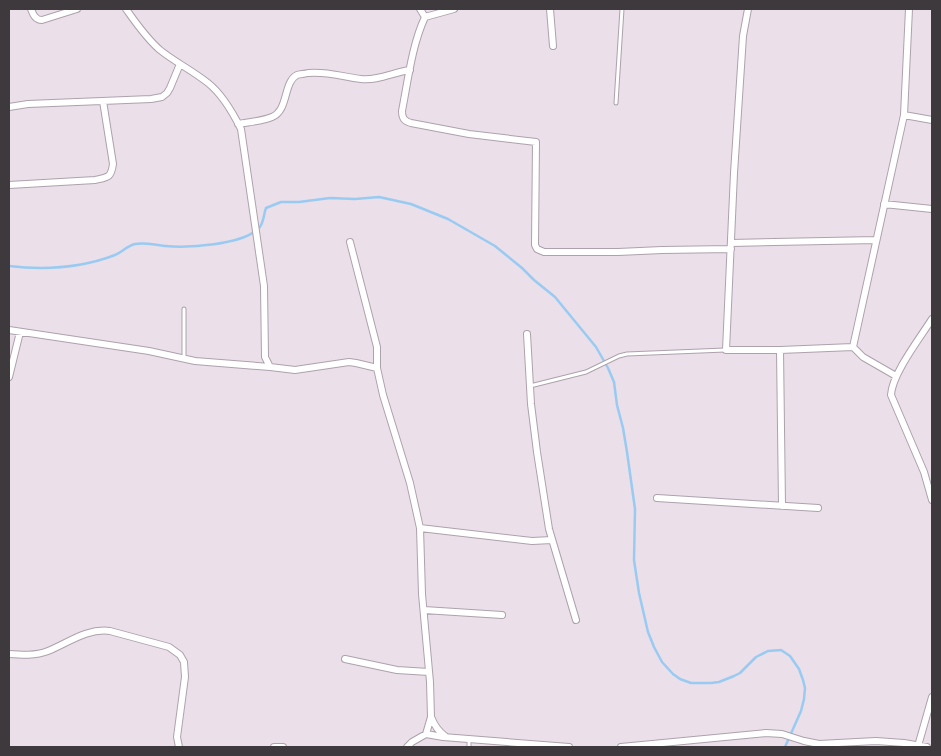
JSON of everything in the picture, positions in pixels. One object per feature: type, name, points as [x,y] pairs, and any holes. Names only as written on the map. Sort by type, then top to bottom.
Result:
[{"type":"street","points":[[31,9],[35,18],[42,20],[77,9]]},
{"type":"street","points":[[126,9],[149,39],[180,64],[207,82],[216,91],[241,129],[264,286],[265,357],[270,367]]},
{"type":"street","points":[[420,9],[425,16]]},
{"type":"street","points":[[425,16],[454,9]]},
{"type":"street","points":[[550,9],[553,46]]},
{"type":"street","points":[[748,9],[743,36],[734,174],[726,350],[853,347],[863,357],[896,376]]},
{"type":"street","points":[[853,347],[904,115],[909,9]]},
{"type":"street","points":[[425,16],[417,36],[402,117],[405,121],[411,123],[469,134],[536,142],[535,245],[540,251],[719,250],[731,246],[876,240]]},
{"type":"street","points":[[9,107],[28,104],[150,99],[162,96],[170,88],[180,64]]},
{"type":"street","points":[[238,124],[272,118],[278,114],[282,108],[291,81],[296,75],[321,72],[372,80],[410,70]]},
{"type":"street","points":[[9,186],[95,180],[110,176],[113,164],[103,101]]},
{"type":"street","points":[[904,115],[932,120]]},
{"type":"street","points":[[884,204],[932,209]]},
{"type":"street","points":[[350,242],[377,347],[377,368],[383,395],[410,483],[420,528],[422,594],[431,717],[434,725],[446,737]]},
{"type":"street","points":[[932,319],[896,376],[891,389],[891,395],[924,472],[932,500]]},
{"type":"street","points":[[9,330],[149,351],[194,361],[295,370],[349,362],[377,368]]},
{"type":"street","points":[[9,377],[20,332]]},
{"type":"street","points":[[527,334],[531,404],[552,540],[576,620]]},
{"type":"street","points":[[780,350],[782,506]]},
{"type":"street","points":[[657,498],[818,508]]},
{"type":"street","points":[[420,528],[532,541],[552,540]]},
{"type":"street","points":[[424,610],[502,615]]},
{"type":"street","points":[[9,654],[46,652],[92,631],[101,630],[169,646],[180,655],[184,662],[185,677],[177,738],[179,747]]},
{"type":"street","points":[[345,658],[397,670],[429,672]]},
{"type":"street","points":[[918,746],[932,697]]},
{"type":"street","points":[[426,734],[431,717]]},
{"type":"street","points":[[621,747],[766,732],[782,734],[819,746],[876,741],[926,747]]},
{"type":"street","points":[[407,747],[426,734],[536,746],[568,747]]},
{"type":"street","points":[[274,747],[283,747]]},
{"type":"lane","points":[[616,103],[622,9]]},
{"type":"lane","points":[[184,309],[184,359]]},
{"type":"lane","points":[[530,386],[586,372],[627,354],[726,350]]},
{"type":"lane","points":[[469,739],[469,747]]},
{"type":"waterway","points":[[9,266],[49,268],[89,263],[115,255],[129,246],[139,243],[187,246],[227,242],[240,239],[258,229],[266,208],[281,202],[330,198],[355,199],[379,197],[411,204],[448,219],[495,246],[555,297],[596,347],[614,382],[635,509],[634,560],[639,593],[648,632],[662,662],[680,679],[691,683],[711,683],[719,682],[740,673],[756,657],[768,651],[781,650],[790,656],[799,669],[805,688],[801,711],[785,747]]}]
